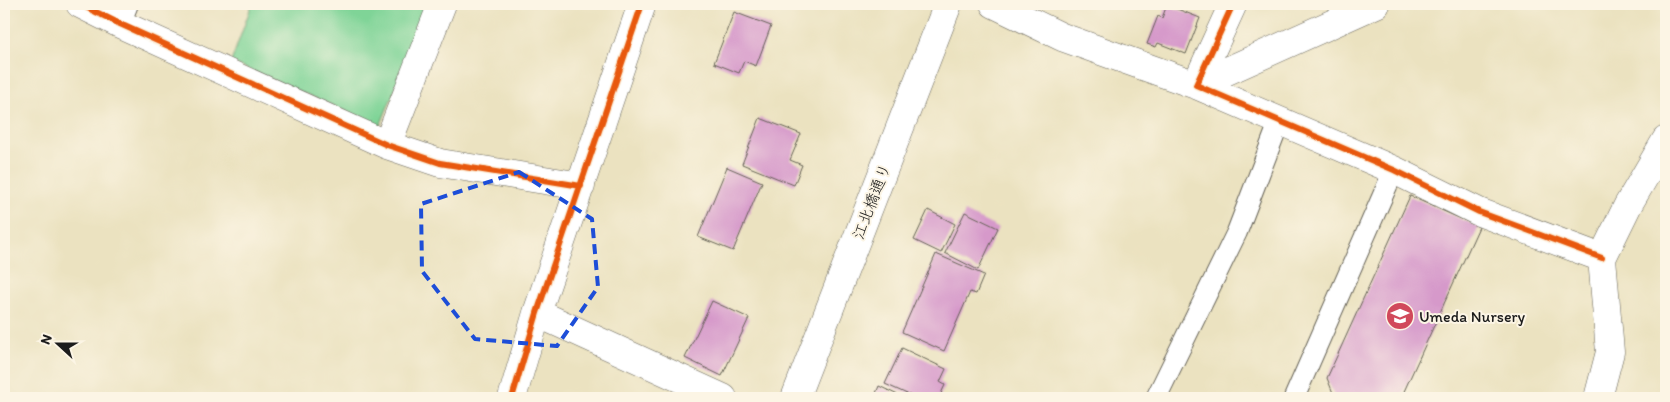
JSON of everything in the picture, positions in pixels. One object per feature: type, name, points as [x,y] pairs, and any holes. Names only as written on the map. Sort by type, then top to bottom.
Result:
[{"type":"street","points":[[80,4],[124,14],[387,146],[440,163],[581,186]]},
{"type":"street","points":[[387,146],[442,4]]},
{"type":"street","points":[[512,398],[537,313],[642,4]]},
{"type":"street","name":"江北橋通り","points":[[795,398],[948,4]]},
{"type":"street","points":[[994,4],[1062,37],[1196,85],[1280,120],[1394,170],[1479,212],[1602,258]]},
{"type":"street","points":[[1196,85],[1233,4]]},
{"type":"street","points":[[1196,85],[1376,4]]},
{"type":"street","points":[[1598,398],[1610,352],[1602,258],[1628,205],[1666,140]]},
{"type":"street","points":[[537,313],[723,398]]},
{"type":"lane","points":[[1156,398],[1238,232],[1280,120]]},
{"type":"lane","points":[[1294,398],[1394,170]]},
{"type":"highlighted area","points":[[519,172],[592,219],[598,287],[557,346],[475,339],[422,271],[421,204]]},
{"type":"green space","points":[[252,4],[430,4],[380,126],[231,62]]},
{"type":"building","points":[[1167,5],[1200,18],[1186,54],[1158,43],[1156,47],[1147,44],[1158,16],[1162,18]]},
{"type":"building","points":[[734,12],[771,26],[756,66],[744,61],[739,73],[714,63]]},
{"type":"building","points":[[760,118],[801,134],[790,160],[802,165],[794,185],[742,164]]},
{"type":"building","points":[[727,167],[762,182],[733,251],[698,237]]},
{"type":"building","points":[[1410,196],[1479,227],[1401,398],[1335,398],[1327,378]]},
{"type":"building","points":[[928,210],[955,224],[941,253],[914,240]]},
{"type":"building","points":[[965,212],[998,228],[978,270],[945,253]]},
{"type":"building","points":[[936,254],[984,275],[976,294],[970,292],[944,351],[902,332]]},
{"type":"building","points":[[712,301],[749,318],[722,376],[685,358]]},
{"type":"building","points":[[902,348],[946,369],[940,382],[945,385],[939,398],[916,398],[885,384]]},
{"type":"building","points":[[879,386],[904,398],[874,398]]},
{"type":"cycle path","points":[[80,4],[387,145],[440,163],[581,186]]},
{"type":"cycle path","points":[[512,398],[537,313],[642,4]]},
{"type":"cycle path","points":[[1233,4],[1196,85],[1394,170],[1479,212],[1602,258]]},
{"type":"place","name":"Umeda Nursery","points":[[1400,316]]}]
